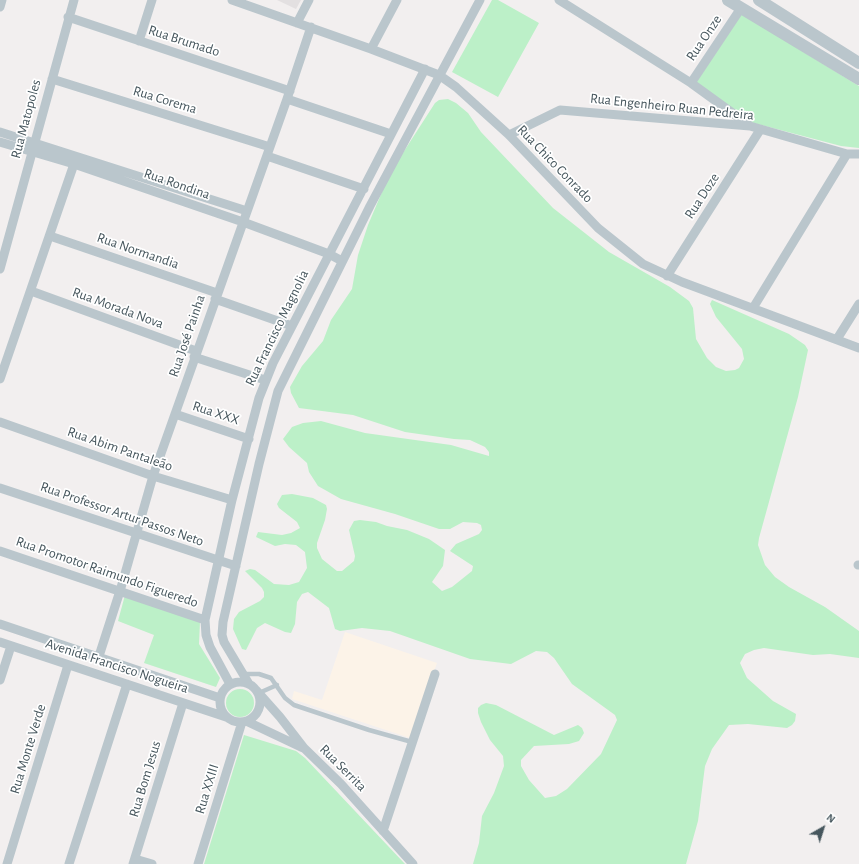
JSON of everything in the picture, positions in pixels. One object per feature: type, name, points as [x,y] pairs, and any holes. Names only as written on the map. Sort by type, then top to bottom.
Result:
[{"type":"street","points":[[0,7],[2,0]]},
{"type":"street","name":"Rua Matopoles","points":[[0,269],[4,241],[33,147],[74,0]]},
{"type":"street","points":[[139,41],[152,0]]},
{"type":"street","name":"Rua Chico Conrado","points":[[232,0],[372,48],[439,75],[456,87],[509,135],[598,228],[643,264],[667,276],[859,348]]},
{"type":"street","points":[[297,23],[309,0]]},
{"type":"street","points":[[372,48],[397,0]]},
{"type":"street","name":"Rua Francisco Magnolia","points":[[255,689],[243,674],[227,648],[222,635],[223,622],[259,464],[278,391],[342,261],[439,75],[445,69],[480,0]]},
{"type":"street","points":[[559,0],[691,83],[750,126]]},
{"type":"street","points":[[728,0],[859,79]]},
{"type":"street","points":[[760,0],[859,63]]},
{"type":"street","name":"Rua Onze","points":[[691,83],[740,8]]},
{"type":"street","name":"Rua Brumado","points":[[68,18],[139,41],[289,95],[391,134]]},
{"type":"street","name":"Rua José Painha","points":[[98,656],[120,591],[153,476],[195,354],[289,95],[311,27]]},
{"type":"street","name":"Rua Francisco Magnolia","points":[[230,684],[210,646],[206,635],[205,620],[232,500],[250,439],[259,398],[265,380],[292,326],[425,69]]},
{"type":"street","name":"Rua Corema","points":[[52,79],[268,151],[364,189]]},
{"type":"street","name":"Rua Engenheiro Ruan Pedreira","points":[[509,135],[560,110],[750,126],[847,154],[859,154]]},
{"type":"street","name":"Rua Doze","points":[[667,276],[760,130]]},
{"type":"street","name":"Rua Rondina","points":[[0,132],[74,164],[243,222],[329,254],[342,261]]},
{"type":"street","name":"Rua Rondina","points":[[0,142],[33,147],[247,211]]},
{"type":"street","points":[[753,308],[847,154]]},
{"type":"street","points":[[0,379],[74,164]]},
{"type":"street","name":"Rua Normandia","points":[[50,236],[216,296],[292,326]]},
{"type":"street","name":"Rua Morada Nova","points":[[30,291],[265,380]]},
{"type":"street","points":[[837,339],[859,304]]},
{"type":"street","name":"Rua XXX","points":[[175,414],[250,439]]},
{"type":"street","name":"Rua Abim Pantaleão","points":[[0,422],[153,476],[232,500]]},
{"type":"street","name":"Rua Professor Artur Passos Neto","points":[[0,488],[236,566]]},
{"type":"street","name":"Rua Promotor Raimundo Figueredo","points":[[0,551],[205,620]]},
{"type":"street","points":[[0,624],[220,698]]},
{"type":"street","name":"Avenida Francisco Nogueira","points":[[0,642],[226,717]]},
{"type":"street","points":[[0,680],[10,646]]},
{"type":"street","name":"Rua Monte Verde","points":[[6,864],[68,665]]},
{"type":"street","points":[[383,831],[435,674]]},
{"type":"street","points":[[244,722],[254,716],[259,708],[260,699],[255,689],[243,682],[230,684],[225,688],[220,698],[219,705],[226,717],[236,722],[244,722],[304,748]]},
{"type":"street","points":[[69,864],[127,684]]},
{"type":"street","name":"Rua Serrita","points":[[255,689],[280,717],[304,748],[341,784],[413,864]]},
{"type":"street","name":"Rua Bom Jesus","points":[[134,861],[183,703]]},
{"type":"street","name":"Rua XXIII","points":[[198,864],[244,722]]},
{"type":"street","points":[[134,861],[152,864]]},
{"type":"lane","points":[[243,674],[259,674],[266,675],[271,678],[285,698],[294,705],[369,730],[412,742]]},
{"type":"lane","points":[[255,689],[277,685]]},
{"type":"shaded area","points":[[277,0],[301,0],[296,9]]},
{"type":"shaded area","points":[[345,632],[437,663],[410,738],[292,699],[294,691],[322,700]]},
{"type":"green space","points":[[492,0],[498,0],[539,23],[498,97],[452,72]]},
{"type":"green space","points":[[740,13],[859,86],[859,148],[841,146],[746,121],[695,83]]},
{"type":"green space","points":[[448,99],[456,103],[468,113],[481,132],[553,208],[609,252],[670,287],[689,301],[693,308],[696,339],[707,358],[716,367],[726,371],[735,370],[739,368],[744,359],[742,349],[716,317],[710,304],[712,300],[789,334],[805,345],[808,350],[798,397],[758,545],[765,565],[775,577],[789,587],[825,607],[859,631],[859,658],[830,654],[813,655],[764,648],[745,654],[740,663],[747,678],[773,701],[796,714],[795,721],[787,728],[748,724],[729,725],[712,749],[705,766],[698,821],[686,864],[473,864],[479,843],[482,816],[494,793],[504,766],[503,756],[490,740],[481,722],[478,708],[481,705],[486,703],[496,705],[554,735],[578,725],[582,728],[584,733],[579,741],[569,744],[534,746],[521,760],[521,766],[529,780],[545,798],[556,796],[567,789],[601,754],[617,720],[615,715],[572,684],[554,658],[547,652],[536,651],[511,664],[470,659],[390,631],[362,628],[340,631],[335,629],[329,608],[308,592],[302,594],[297,602],[295,624],[291,633],[285,632],[265,623],[257,628],[246,650],[242,649],[233,629],[234,619],[239,612],[260,601],[264,597],[262,588],[245,571],[250,569],[255,570],[274,584],[289,585],[299,582],[307,568],[305,552],[296,545],[285,544],[275,546],[256,537],[258,532],[282,535],[291,533],[300,528],[297,522],[279,508],[277,504],[282,495],[292,494],[313,498],[326,505],[327,509],[325,520],[317,543],[317,548],[322,559],[337,571],[342,571],[354,561],[355,556],[349,530],[354,521],[360,520],[376,522],[407,530],[429,539],[445,550],[443,566],[432,582],[442,591],[452,587],[472,571],[473,566],[450,551],[456,544],[479,534],[482,530],[481,525],[477,523],[463,522],[450,529],[439,529],[395,514],[341,499],[318,486],[309,472],[307,463],[289,447],[283,439],[292,427],[303,423],[321,421],[365,433],[451,445],[489,456],[489,452],[485,447],[470,440],[405,432],[353,415],[299,408],[291,393],[290,387],[302,366],[323,341],[331,320],[352,289],[358,255],[368,225],[390,173],[435,103],[439,100]]},
{"type":"green space","points":[[125,595],[200,622],[199,644],[220,678],[216,687],[144,663],[154,635],[118,621]]},
{"type":"green space","points":[[240,689],[250,693],[254,703],[250,713],[240,717],[230,713],[226,703],[230,693]]},
{"type":"green space","points":[[244,735],[296,751],[305,758],[405,864],[204,864]]}]
